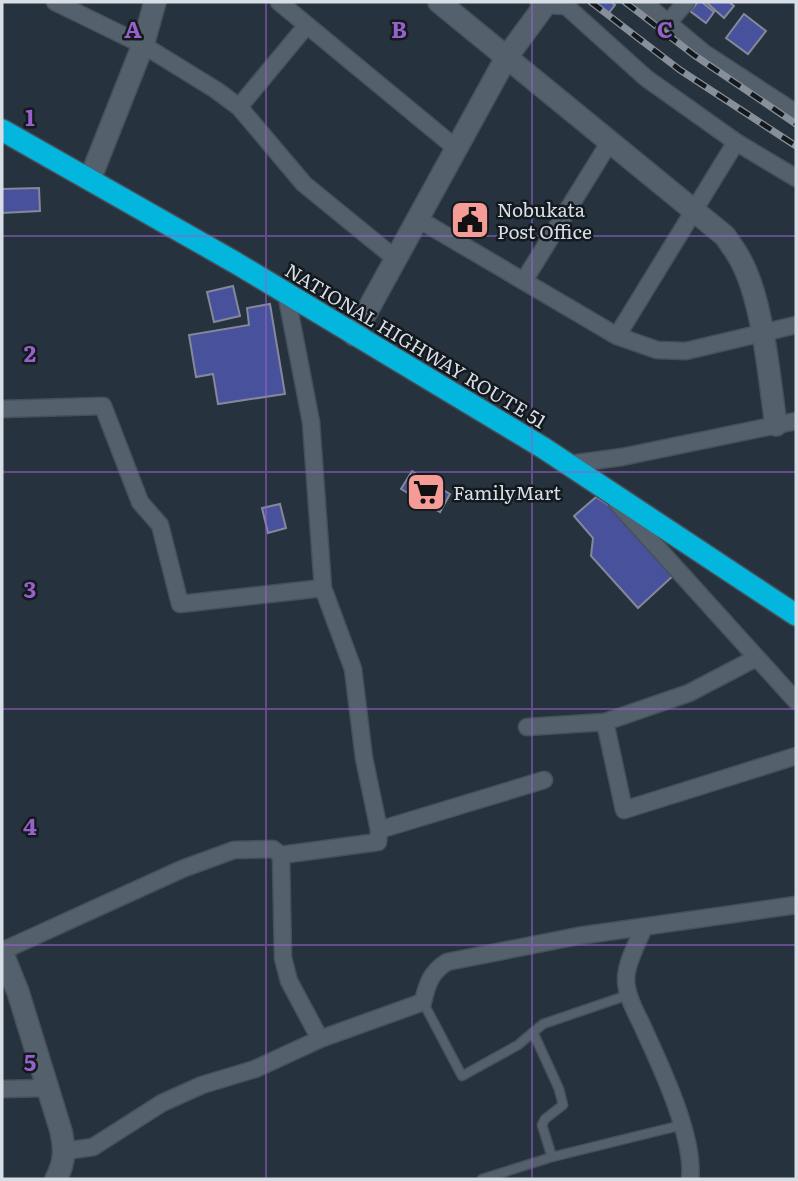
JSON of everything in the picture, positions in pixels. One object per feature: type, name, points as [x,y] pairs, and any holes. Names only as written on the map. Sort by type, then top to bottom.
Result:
[{"type":"highway","name":"NATIONAL HIGHWAY ROUTE 51","points":[[2,130],[90,178],[286,293],[570,464],[796,615]]},
{"type":"street","points":[[55,2],[143,46],[239,107],[304,184],[396,259]]},
{"type":"street","points":[[90,178],[143,46],[155,2]]},
{"type":"street","points":[[279,2],[457,149]]},
{"type":"street","points":[[439,2],[725,236],[741,260],[750,284],[786,423],[622,457],[570,464]]},
{"type":"street","points":[[643,2],[704,53],[796,113]]},
{"type":"street","points":[[668,23],[686,2]]},
{"type":"street","points":[[354,335],[506,58],[543,3],[566,6],[646,78],[737,142],[796,178]]},
{"type":"street","points":[[239,107],[307,25]]},
{"type":"street","points":[[617,336],[693,209],[737,142]]},
{"type":"street","points":[[525,279],[609,143]]},
{"type":"street","points":[[418,219],[525,279],[617,336],[657,350],[686,351],[796,326]]},
{"type":"street","points":[[57,1179],[65,1151],[18,992],[2,952],[182,869],[234,850],[274,849],[281,855],[378,842],[379,830],[364,758],[353,669],[323,588],[310,422],[286,293]]},
{"type":"street","points":[[2,409],[103,406],[140,502],[160,524],[180,604],[323,588]]},
{"type":"street","points":[[598,482],[796,701]]},
{"type":"street","points":[[527,727],[605,722],[690,693],[756,658]]},
{"type":"street","points":[[605,722],[624,810],[796,756]]},
{"type":"street","points":[[379,830],[544,780]]},
{"type":"street","points":[[281,855],[283,958],[289,981],[320,1039]]},
{"type":"street","points":[[65,1151],[93,1147],[162,1102],[202,1085],[255,1069],[320,1039],[423,1002],[435,970],[447,962],[578,936],[796,905]]},
{"type":"street","points":[[644,927],[626,976],[628,995],[659,1062],[682,1125],[692,1165],[690,1179]]},
{"type":"street","points":[[2,1089],[48,1088]]},
{"type":"lane","points":[[423,1002],[462,1076],[518,1045],[543,1024],[628,995]]},
{"type":"lane","points":[[533,1032],[559,1089],[563,1105],[545,1119],[542,1125],[551,1157]]},
{"type":"lane","points":[[482,1179],[551,1157],[682,1125]]},
{"type":"building","points":[[594,2],[611,2],[615,5],[608,14]]},
{"type":"building","points":[[698,2],[702,2],[714,12],[706,23],[690,11]]},
{"type":"building","points":[[706,2],[729,2],[734,6],[724,18]]},
{"type":"building","points":[[744,14],[766,31],[748,54],[726,38]]},
{"type":"building","points":[[39,188],[40,211],[2,213],[2,189]]},
{"type":"building","points":[[233,286],[240,316],[214,322],[207,292]]},
{"type":"building","points":[[270,304],[285,394],[218,404],[213,374],[196,377],[189,335],[249,325],[247,308]]},
{"type":"building","name":"FamilyMart","points":[[412,471],[450,494],[440,512],[401,489]]},
{"type":"building","points":[[596,497],[621,513],[674,575],[638,608],[591,556],[593,538],[574,516]]},
{"type":"building","points":[[280,504],[286,528],[268,533],[262,508]]},
{"type":"railway","points":[[591,2],[680,70],[796,146]]},
{"type":"railway","points":[[625,2],[694,55],[796,124]]},
{"type":"place","name":"Nobukata Post Office","points":[[470,220]]},
{"type":"place","name":"FamilyMart","points":[[426,492]]}]
